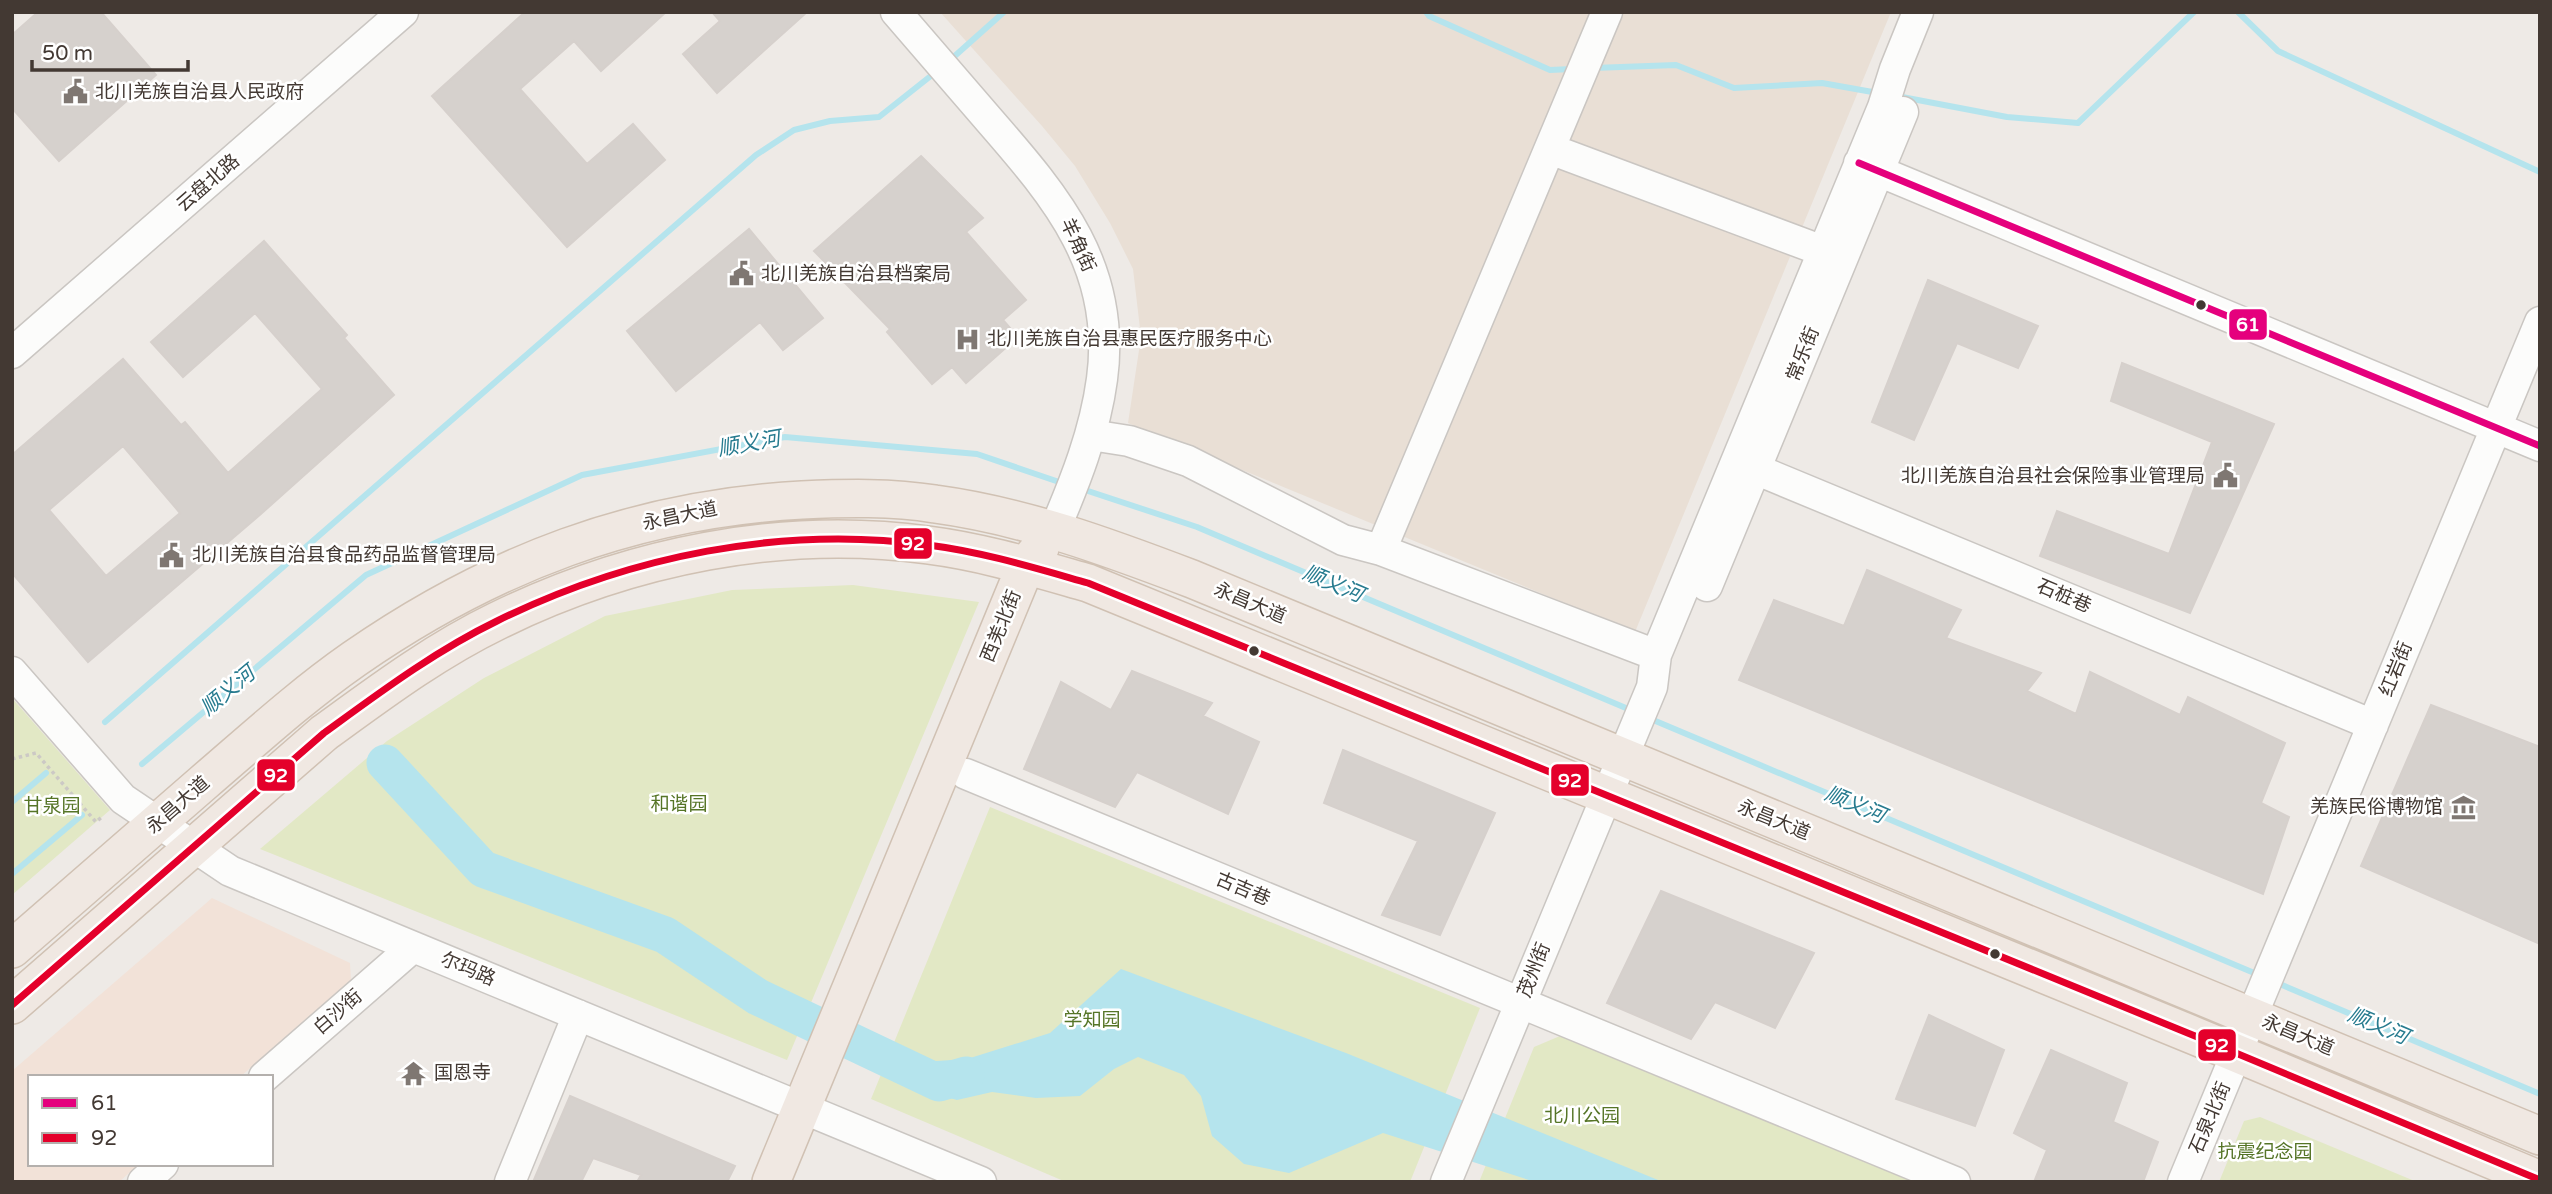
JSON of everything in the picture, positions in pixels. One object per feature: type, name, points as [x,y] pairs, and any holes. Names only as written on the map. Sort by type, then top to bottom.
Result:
[{"type":"main road","name":"永昌大道","points":[[12,949],[298,701],[354,659],[475,585],[532,559],[593,536],[659,518],[724,506],[861,497],[935,503],[1009,518],[1104,545],[1627,745],[2258,1005],[2540,1136]]},
{"type":"main road","name":"西羌北街","points":[[771,1182],[813,1112],[1054,530]]},
{"type":"main road","name":"永昌大道","points":[[12,1004],[324,733],[378,693],[494,622],[548,597],[606,576],[668,559],[730,547],[860,539],[929,545],[1088,583],[2540,1180]]},
{"type":"main road","name":"西羌北街","points":[[851,1020],[967,774],[1038,569]]},
{"type":"main road","name":"西羌北街","points":[[798,1182],[813,1112]]},
{"type":"street","name":"云盘北路","points":[[12,353],[404,12]]},
{"type":"street","points":[[1381,550],[1607,12]]},
{"type":"street","name":"常乐街","points":[[1652,687],[1675,663],[1755,469],[1892,111],[1918,12]]},
{"type":"street","name":"常乐街","points":[[1903,72],[1939,12]]},
{"type":"street","name":"羊角街","points":[[907,16],[930,52],[1057,202],[1091,267],[1104,338],[1103,377],[1088,443],[1054,530]]},
{"type":"street","points":[[1550,149],[1823,251]]},
{"type":"street","points":[[1869,167],[2540,446]]},
{"type":"street","name":"常乐街","points":[[1627,745],[1652,687],[1656,655],[1823,251],[1869,167]]},
{"type":"street","name":"红岩街","points":[[2258,1005],[2540,322]]},
{"type":"street","points":[[1088,443],[1129,441],[1188,461],[1343,540],[1381,550],[1656,655]]},
{"type":"street","name":"石桩巷","points":[[1755,469],[2373,724]]},
{"type":"street","name":"尔玛路","points":[[12,672],[123,799],[230,871],[981,1182]]},
{"type":"street","name":"茂州街","points":[[1450,1172],[1627,745]]},
{"type":"street","name":"古吉巷","points":[[967,774],[1955,1182]]},
{"type":"street","name":"白沙街","points":[[266,1075],[413,947]]},
{"type":"street","name":"石泉北街","points":[[2183,1182],[2258,1005]]},
{"type":"street","points":[[510,1182],[578,1015]]},
{"type":"street","points":[[143,1182],[161,1166]]},
{"type":"path","points":[[12,759],[36,753],[96,822],[103,816]]},
{"type":"shaded area","points":[[940,12],[1891,12],[1635,632],[1128,423],[1141,337],[1133,269],[1110,223],[1075,166]]},
{"type":"shaded area","points":[[212,898],[350,963],[351,980],[242,1075],[28,1075],[28,1166],[137,1166],[119,1182],[12,1182],[12,1071]]},
{"type":"green space","name":"和谐园","points":[[853,585],[979,602],[787,1060],[260,849],[387,741],[484,678],[605,616],[732,590]]},
{"type":"green space","name":"甘泉园","points":[[12,698],[110,810],[12,895]]},
{"type":"green space","name":"学知园","points":[[990,807],[1480,1008],[1410,1182],[1066,1182],[871,1099]]},
{"type":"green space","name":"北川公园","points":[[1560,1036],[1918,1182],[1479,1182],[1534,1047]]},
{"type":"green space","name":"抗震纪念园","points":[[2260,1117],[2417,1182],[2219,1182],[2244,1121]]},
{"type":"water","points":[[1121,969],[1346,1053],[1663,1182],[1535,1182],[1383,1133],[1289,1173],[1244,1164],[1212,1136],[1201,1096],[1184,1075],[1138,1057],[1114,1069],[1080,1096],[1036,1098],[992,1092],[957,1100],[917,1089],[921,1062],[967,1059],[1050,1033]]},
{"type":"building","name":"北川羌族自治县人民政府","points":[[38,12],[101,12],[156,75],[59,161],[12,108],[12,35]]},
{"type":"building","points":[[525,12],[666,12],[601,71],[574,41],[520,89],[587,164],[633,124],[665,160],[567,247],[432,96]]},
{"type":"building","points":[[712,12],[807,12],[717,93],[683,54],[720,21]]},
{"type":"building","points":[[921,156],[983,218],[966,232],[1026,300],[1003,320],[1018,337],[966,383],[952,367],[932,384],[887,332],[890,329],[814,251]]},
{"type":"building","name":"北川羌族自治县档案局","points":[[749,229],[823,318],[783,350],[760,322],[676,391],[627,331]]},
{"type":"building","points":[[264,241],[347,335],[344,338],[394,395],[262,513],[88,662],[12,573],[12,455],[123,359],[181,425],[185,422],[228,473],[322,389],[255,313],[183,377],[151,342]],"holes":[[[123,446],[180,513],[106,576],[49,510]]]},
{"type":"building","points":[[1928,280],[2038,326],[2018,368],[1957,343],[1914,440],[1872,422]]},
{"type":"building","name":"北川羌族自治县社会保险事业管理局","points":[[2122,363],[2274,424],[2190,613],[2040,556],[2057,511],[2169,554],[2212,442],[2111,401]]},
{"type":"building","points":[[1867,570],[1961,610],[1946,638],[2041,673],[2027,691],[2076,714],[2090,672],[2180,715],[2188,697],[2285,743],[2261,803],[2289,817],[2263,894],[1739,680],[1774,600],[1844,626]]},
{"type":"building","points":[[1132,671],[1212,703],[1203,716],[1259,742],[1228,814],[1137,772],[1115,807],[1024,769],[1061,682],[1111,710]]},
{"type":"building","name":"羌族民俗博物馆","points":[[2431,705],[2540,747],[2540,944],[2361,866]]},
{"type":"building","points":[[1343,750],[1495,813],[1440,935],[1382,915],[1418,841],[1324,803]]},
{"type":"building","points":[[1661,891],[1814,953],[1775,1028],[1715,1002],[1691,1039],[1607,1003]]},
{"type":"building","points":[[1929,1015],[2004,1050],[1975,1126],[1896,1099]]},
{"type":"building","points":[[2051,1050],[2127,1083],[2113,1122],[2158,1142],[2143,1182],[2034,1182],[2047,1150],[2014,1133]]},
{"type":"building","points":[[570,1096],[735,1166],[727,1182],[637,1182],[641,1175],[593,1158],[581,1182],[533,1182]]},
{"type":"waterway","points":[[948,62],[1004,12]]},
{"type":"waterway","points":[[1426,12],[1429,16],[1550,70],[1572,69]]},
{"type":"waterway","points":[[1902,97],[2007,117],[2078,123],[2194,12]]},
{"type":"waterway","points":[[2238,12],[2278,51],[2540,172]]},
{"type":"waterway","points":[[1593,68],[1676,65],[1734,88],[1822,83],[1878,93]]},
{"type":"waterway","points":[[105,722],[756,155],[794,130],[830,121],[879,117],[937,71]]},
{"type":"waterway","name":"顺义河","points":[[142,764],[366,575],[582,475],[785,437],[977,454],[1065,484]]},
{"type":"waterway","name":"顺义河","points":[[1079,488],[1197,527],[1633,711]]},
{"type":"waterway","name":"顺义河","points":[[1646,717],[2259,975]]},
{"type":"waterway","points":[[385,763],[483,869],[665,935],[758,997],[939,1083],[966,1075]]},
{"type":"waterway","points":[[12,802],[46,773]]},
{"type":"waterway","name":"顺义河","points":[[12,874],[82,815]]},
{"type":"waterway","name":"顺义河","points":[[2275,982],[2540,1094]]},
{"type":"transit line","name":"61","points":[[1859,163],[2540,446]]},
{"type":"transit line","name":"92","points":[[12,1005],[324,733],[408,673],[474,633],[547,598],[653,563],[762,543],[818,539],[873,540],[969,552],[1088,583],[2540,1180]]},
{"type":"place","name":"北川羌族自治县人民政府","points":[[75,92]]},
{"type":"place","name":"北川羌族自治县档案局","points":[[741,274]]},
{"type":"place","name":"北川羌族自治县惠民医疗服务中心","points":[[967,339]]},
{"type":"place","name":"北川羌族自治县社会保险事业管理局","points":[[2225,476]]},
{"type":"place","name":"北川羌族自治县食品药品监督管理局","points":[[172,555]]},
{"type":"place","name":"羌族民俗博物馆","points":[[2463,807]]},
{"type":"place","name":"国恩寺","points":[[414,1073]]}]
